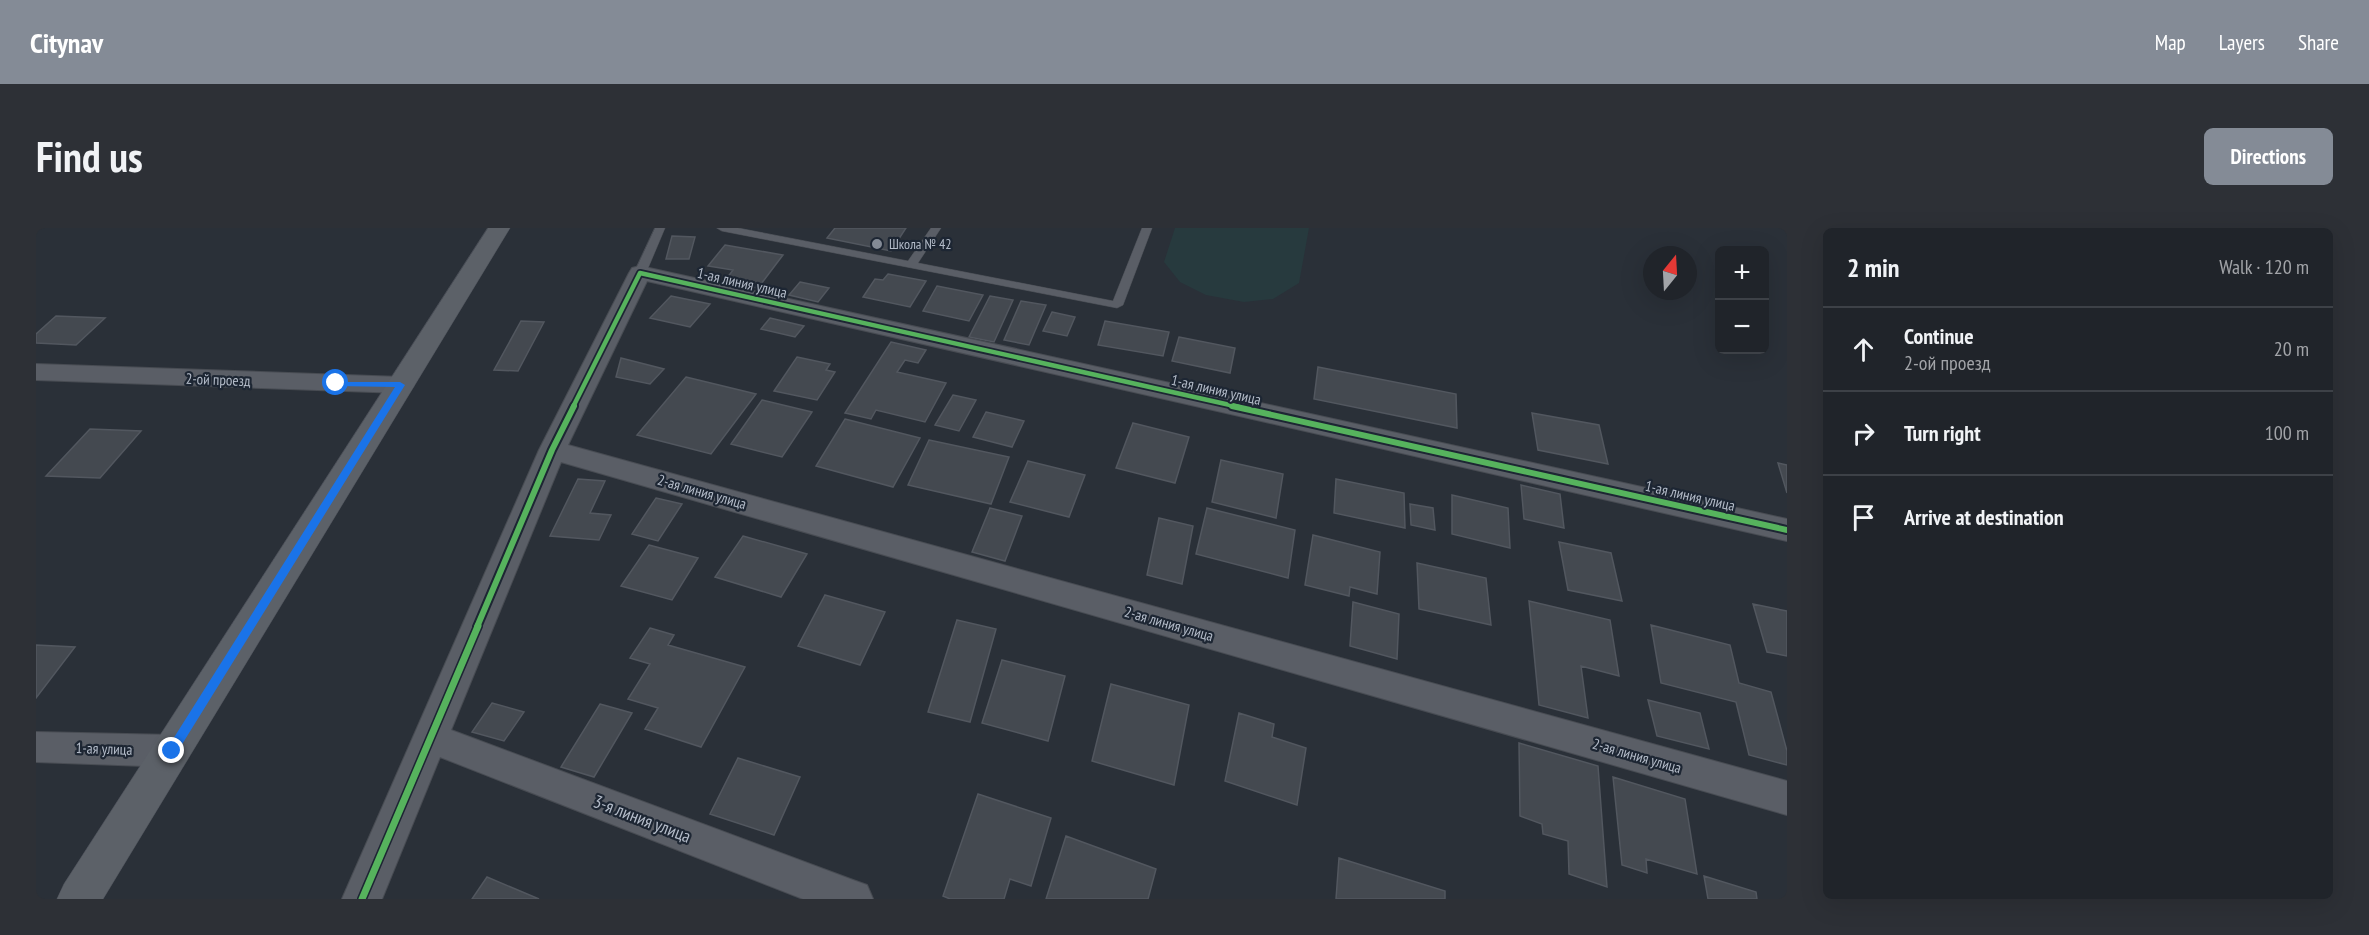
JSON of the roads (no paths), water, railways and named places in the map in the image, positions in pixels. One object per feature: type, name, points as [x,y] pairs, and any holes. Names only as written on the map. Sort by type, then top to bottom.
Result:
[{"type":"main road","points":[[80,899],[499,228]]},
{"type":"street","points":[[362,899],[552,450],[640,273]]},
{"type":"street","name":"1-ая линия улица","points":[[640,273],[1787,530]]},
{"type":"street","name":"2-ой проезд","points":[[36,372],[400,385]]},
{"type":"street","name":"2-ая линия улица","points":[[552,450],[1787,798]]},
{"type":"street","name":"3-я линия улица","points":[[430,738],[853,899]]},
{"type":"street","name":"1-ая улица","points":[[36,747],[172,751]]},
{"type":"lane","points":[[640,273],[660,228]]},
{"type":"lane","points":[[722,228],[1117,305],[1147,228]]},
{"type":"lane","points":[[911,265],[936,228]]},
{"type":"place","name":"Школа № 42","points":[[877,244]]}]
